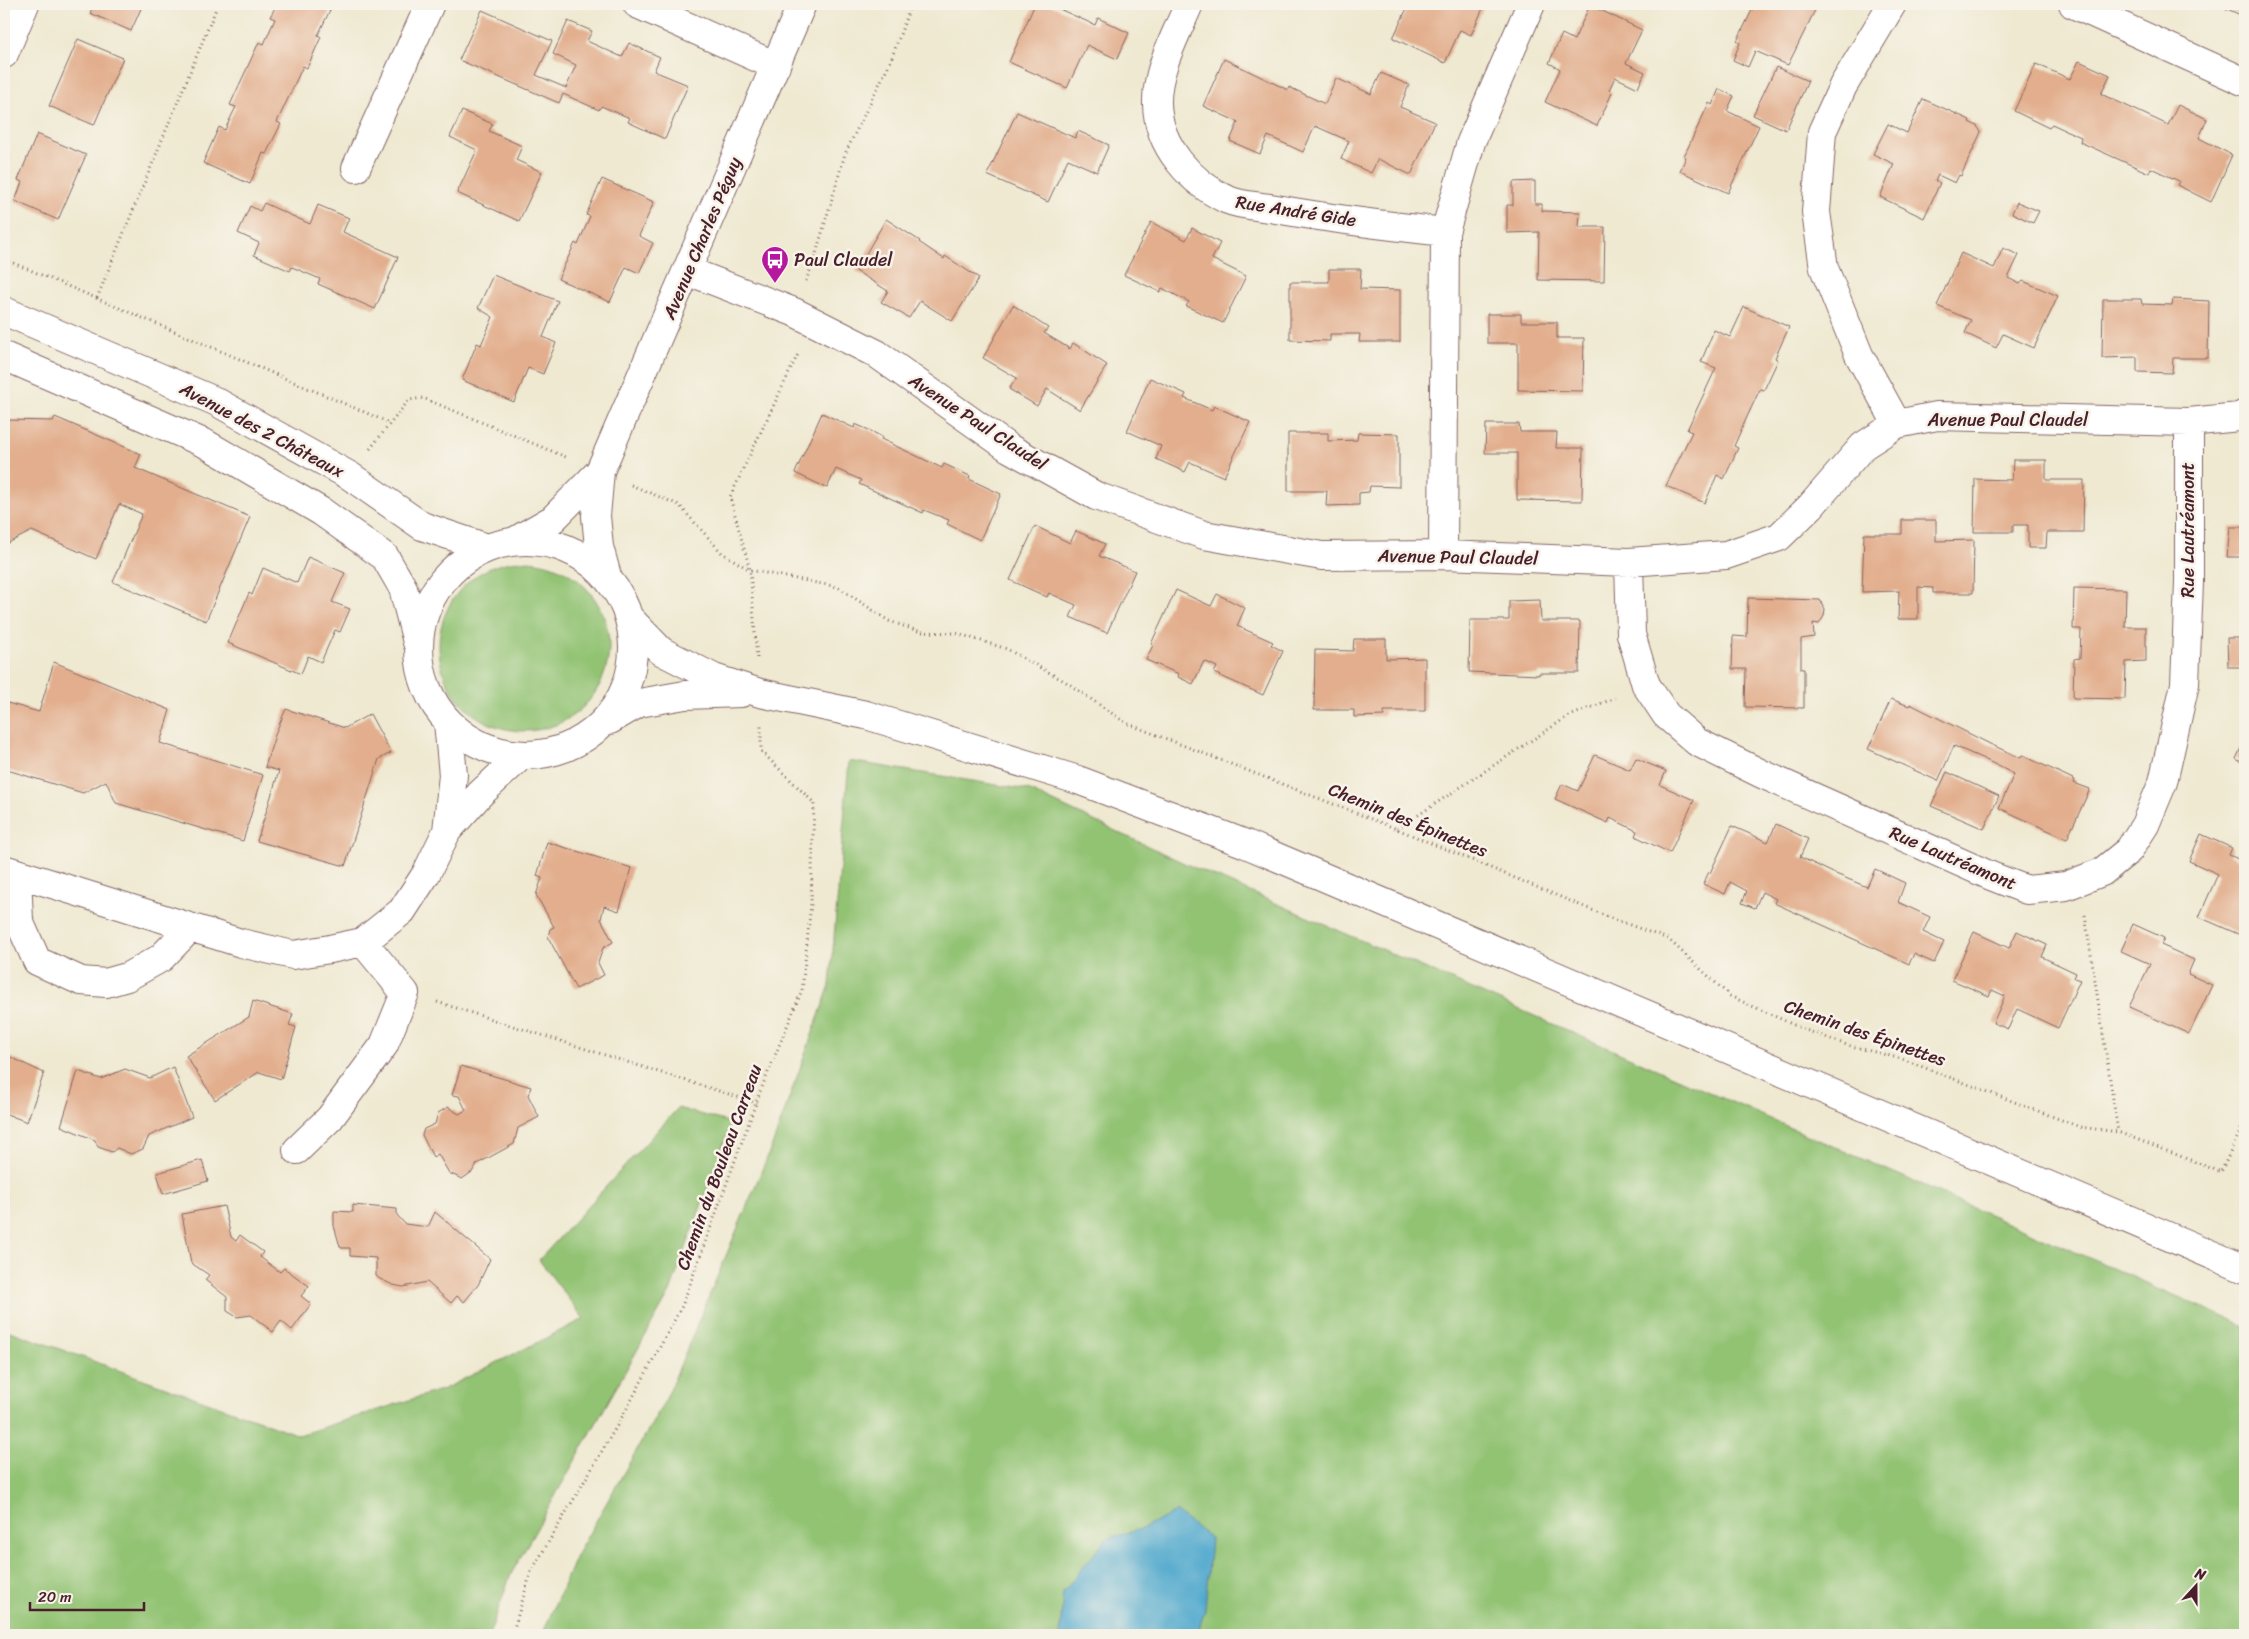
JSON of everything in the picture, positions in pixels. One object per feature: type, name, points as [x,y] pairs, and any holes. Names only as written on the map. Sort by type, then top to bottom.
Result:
[{"type":"street","points":[[4,54],[25,4]]},
{"type":"street","points":[[356,168],[430,4]]},
{"type":"street","points":[[637,4],[776,66]]},
{"type":"street","name":"Avenue Charles Péguy","points":[[607,576],[599,547],[596,516],[600,471],[688,272],[802,4]]},
{"type":"street","name":"Rue André Gide","points":[[1189,4],[1161,73],[1157,104],[1164,137],[1181,164],[1201,184],[1229,200],[1304,214],[1445,232]]},
{"type":"street","points":[[1443,555],[1445,232],[1471,142],[1531,4]]},
{"type":"street","points":[[1892,4],[1843,86],[1822,132],[1816,212],[1824,268],[1859,355],[1897,424]]},
{"type":"street","points":[[2073,4],[2245,82]]},
{"type":"street","name":"Avenue Paul Claudel","points":[[688,272],[794,312],[877,354],[1010,448],[1096,496],[1204,535],[1313,554],[1443,555],[1629,562],[1726,555],[1779,537],[1811,506],[1863,446],[1897,424],[1937,416],[2189,422],[2239,417],[2245,414]]},
{"type":"street","name":"Avenue des 2 Châteaux","points":[[4,311],[215,401],[350,476],[422,526],[487,548]]},
{"type":"street","points":[[4,356],[206,444],[322,512],[385,558],[403,588],[419,651],[423,677],[432,700],[448,722],[469,739],[486,747],[522,756],[551,753],[580,742],[604,723],[639,703],[685,695],[760,693]]},
{"type":"street","name":"Rue Lautréamont","points":[[1629,562],[1631,634],[1646,685],[1666,715],[1697,742],[1762,774],[1991,876],[2027,890],[2066,886],[2102,872],[2129,850],[2144,825],[2163,782],[2185,684],[2189,582],[2189,422]]},
{"type":"street","name":"Avenue Charles Péguy","points":[[515,541],[552,519],[600,471]]},
{"type":"street","points":[[419,651],[423,619],[436,589],[458,564],[487,548],[515,541],[549,543],[580,555],[607,576],[621,597],[631,620],[634,657],[625,693],[604,723]]},
{"type":"street","points":[[631,620],[661,651],[714,678],[760,693],[866,715],[1078,780],[1246,844],[2245,1269]]},
{"type":"street","points":[[447,831],[452,775],[448,722]]},
{"type":"street","points":[[190,928],[161,958],[127,978],[106,983],[81,981],[38,961],[19,921],[10,872],[241,943],[293,955],[363,942],[402,911],[426,874],[447,831],[480,794],[522,756]]},
{"type":"street","points":[[297,1150],[330,1118],[384,1045],[405,994],[363,942]]},
{"type":"path","points":[[97,298],[218,4]]},
{"type":"path","points":[[794,312],[815,257],[845,154],[891,60],[912,4]]},
{"type":"path","points":[[4,259],[390,423]]},
{"type":"path","name":"Chemin du Bouleau Carreau","points":[[512,1635],[531,1572],[624,1412],[682,1306],[757,1103],[802,990],[811,904],[814,803],[761,751],[760,693],[750,570],[730,497],[804,342],[794,312]]},
{"type":"path","name":"Chemin des Épinettes","points":[[350,476],[409,400],[423,398],[600,471],[679,506],[722,553],[750,570],[838,587],[889,621],[921,632],[956,633],[1006,649],[1066,682],[1126,723],[1397,829],[1611,918],[1668,939],[1730,996],[1803,1029],[1847,1045],[1902,1059],[2080,1127],[2118,1132],[2221,1172],[2245,1121]]},
{"type":"path","points":[[1397,829],[1567,717],[1646,685]]},
{"type":"path","points":[[2080,881],[2118,1132]]},
{"type":"path","points":[[405,994],[453,1007],[757,1103]]},
{"type":"green space","points":[[532,561],[557,567],[578,580],[590,592],[606,621],[609,646],[608,663],[603,679],[590,700],[578,712],[549,728],[516,731],[491,725],[470,712],[458,700],[442,671],[439,638],[445,613],[458,592],[470,580],[499,564]]},
{"type":"green space","points":[[849,761],[1028,790],[1186,864],[2245,1326],[2245,1635],[542,1635],[576,1556],[666,1399],[772,1146],[830,985]]},
{"type":"green space","points":[[678,1108],[731,1123],[670,1292],[510,1576],[489,1635],[4,1635],[4,1329],[299,1435],[444,1389],[584,1319],[539,1260]]},
{"type":"water","points":[[1176,1512],[1211,1539],[1205,1610],[1197,1635],[1060,1635],[1063,1592],[1106,1539],[1144,1528]]},
{"type":"building","points":[[94,4],[143,4],[131,31],[90,13]]},
{"type":"building","points":[[277,4],[333,4],[318,35],[321,37],[307,68],[303,66],[277,122],[281,124],[266,154],[263,153],[250,184],[203,163],[219,127],[225,130],[236,107],[230,105],[259,42],[264,44],[275,19],[270,17]]},
{"type":"building","points":[[1035,4],[1048,4],[1095,25],[1098,18],[1129,33],[1117,59],[1087,45],[1067,88],[1009,62]]},
{"type":"building","points":[[1409,4],[1485,4],[1471,35],[1460,30],[1445,63],[1393,38]]},
{"type":"building","points":[[1755,4],[1818,4],[1788,65],[1755,51],[1748,67],[1733,60],[1740,43],[1737,41]]},
{"type":"building","points":[[2227,4],[2245,4],[2245,17],[2225,8]]},
{"type":"building","points":[[1590,5],[1642,30],[1626,63],[1645,72],[1638,88],[1615,77],[1609,90],[1612,93],[1597,126],[1545,102],[1560,69],[1549,63],[1562,34],[1574,40]]},
{"type":"building","points":[[482,10],[552,41],[536,75],[566,88],[576,65],[553,54],[568,21],[592,31],[587,41],[622,57],[629,43],[660,57],[654,71],[688,85],[665,139],[628,122],[630,118],[601,106],[599,110],[563,94],[559,103],[459,60]]},
{"type":"building","points":[[78,39],[123,58],[94,125],[49,106]]},
{"type":"building","points":[[1224,59],[1288,90],[1289,87],[1325,104],[1336,78],[1371,94],[1381,73],[1409,85],[1400,107],[1435,122],[1411,175],[1378,159],[1371,173],[1341,159],[1349,141],[1315,126],[1303,152],[1268,136],[1260,154],[1230,141],[1238,122],[1203,106]]},
{"type":"building","points":[[2079,61],[2110,75],[2101,94],[2168,125],[2178,105],[2207,119],[2199,138],[2232,155],[2211,202],[2177,185],[2179,181],[2151,168],[2149,173],[2080,142],[2081,137],[2052,124],[2049,128],[2014,111],[2036,64],[2070,79]]},
{"type":"building","points":[[1776,67],[1808,81],[1786,130],[1753,115]]},
{"type":"building","points":[[1719,89],[1734,96],[1727,111],[1759,126],[1728,193],[1680,171],[1686,157],[1684,156],[1709,103],[1712,105]]},
{"type":"building","points":[[1923,99],[1970,120],[1969,122],[1977,126],[1981,132],[1961,176],[1959,175],[1955,183],[1938,175],[1935,181],[1940,183],[1924,218],[1880,197],[1894,164],[1873,154],[1888,124],[1907,133]]},
{"type":"building","points":[[462,111],[493,124],[489,131],[522,146],[516,160],[542,172],[519,221],[457,193],[477,150],[450,137]]},
{"type":"building","points":[[1017,112],[1075,138],[1078,131],[1109,145],[1097,172],[1068,159],[1048,202],[987,175]]},
{"type":"building","points":[[37,134],[86,155],[58,220],[15,201],[22,182],[18,180]]},
{"type":"building","points":[[602,179],[654,202],[639,236],[653,243],[639,273],[626,267],[610,302],[558,279],[575,243],[578,245],[590,216],[586,215]]},
{"type":"building","points":[[1535,181],[1535,204],[1542,204],[1542,211],[1580,212],[1579,227],[1605,227],[1604,281],[1538,280],[1539,232],[1507,233],[1507,205],[1513,205],[1513,182]]},
{"type":"building","points":[[2017,202],[2039,211],[2033,223],[2012,213]]},
{"type":"building","points":[[264,203],[310,224],[318,205],[349,218],[343,232],[398,257],[375,309],[318,284],[320,279],[292,267],[290,271],[254,255],[259,243],[238,233],[250,206],[260,211]]},
{"type":"building","points":[[886,219],[944,259],[945,256],[979,278],[952,321],[920,301],[909,318],[881,302],[888,291],[856,271]]},
{"type":"building","points":[[1151,222],[1186,240],[1192,228],[1220,243],[1212,259],[1246,276],[1223,323],[1186,306],[1189,302],[1162,288],[1160,292],[1124,275]]},
{"type":"building","points":[[2003,248],[2019,255],[2008,278],[2020,284],[2023,281],[2058,296],[2034,348],[2003,334],[1996,348],[1965,333],[1971,320],[1937,306],[1961,253],[1994,268]]},
{"type":"building","points":[[1329,269],[1361,269],[1360,289],[1400,290],[1400,342],[1359,342],[1360,334],[1330,334],[1330,341],[1290,340],[1290,282],[1329,282]]},
{"type":"building","points":[[493,275],[558,301],[543,337],[556,343],[543,374],[528,368],[514,402],[462,380],[477,343],[481,345],[493,317],[478,308]]},
{"type":"building","points":[[2103,299],[2141,299],[2142,304],[2172,305],[2173,299],[2209,301],[2208,358],[2173,358],[2172,373],[2137,372],[2137,357],[2102,358]]},
{"type":"building","points":[[1013,305],[1048,328],[1044,333],[1070,349],[1073,343],[1107,365],[1080,410],[1047,389],[1037,406],[1009,389],[1017,378],[983,358]]},
{"type":"building","points":[[1744,307],[1789,327],[1775,358],[1778,360],[1764,390],[1760,389],[1734,446],[1738,448],[1724,479],[1717,475],[1705,503],[1666,486],[1692,432],[1687,430],[1716,368],[1701,362],[1714,330],[1730,337]]},
{"type":"building","points":[[1487,314],[1521,314],[1521,322],[1557,322],[1557,338],[1584,338],[1583,391],[1518,390],[1518,343],[1487,343]]},
{"type":"building","points":[[1150,378],[1186,394],[1184,398],[1212,410],[1214,406],[1250,422],[1224,477],[1190,462],[1185,472],[1156,459],[1161,446],[1127,431]]},
{"type":"building","points":[[822,413],[854,428],[855,424],[869,430],[882,437],[881,439],[942,468],[944,464],[970,476],[969,479],[1001,494],[980,540],[947,524],[949,520],[924,510],[923,513],[859,484],[861,480],[836,469],[827,488],[795,473]]},
{"type":"building","points":[[7,417],[8,420],[53,421],[55,417],[141,454],[135,468],[250,517],[206,621],[113,582],[142,514],[119,504],[96,559],[32,531],[4,545],[4,419]]},
{"type":"building","points":[[1486,424],[1519,424],[1520,432],[1557,432],[1556,448],[1583,448],[1582,501],[1517,500],[1517,453],[1485,453]]},
{"type":"building","points":[[1288,433],[1328,433],[1328,441],[1357,440],[1358,433],[1399,434],[1399,487],[1370,486],[1369,492],[1359,493],[1359,505],[1326,506],[1327,491],[1288,491]]},
{"type":"building","points":[[2013,460],[2046,460],[2046,480],[2084,480],[2083,532],[2047,532],[2046,548],[2028,548],[2028,525],[2013,525],[2013,532],[1974,532],[1975,479],[2012,480]]},
{"type":"building","points":[[1902,520],[1936,520],[1936,541],[1974,540],[1973,593],[1933,593],[1933,588],[1918,587],[1918,619],[1898,619],[1899,591],[1862,592],[1864,534],[1902,534]]},
{"type":"building","points":[[1035,526],[1070,543],[1076,531],[1090,537],[1105,544],[1099,556],[1135,571],[1107,633],[1070,617],[1076,605],[1049,593],[1047,597],[1010,580]]},
{"type":"building","points":[[2230,527],[2245,527],[2245,557],[2227,557]]},
{"type":"building","points":[[308,557],[345,573],[332,602],[350,609],[340,632],[335,630],[321,662],[308,656],[301,674],[228,643],[249,593],[252,595],[263,568],[297,583]]},
{"type":"building","points":[[2074,588],[2126,589],[2125,627],[2146,627],[2146,661],[2126,662],[2125,699],[2073,698],[2074,659],[2080,658],[2081,629],[2073,629]]},
{"type":"building","points":[[1176,590],[1211,606],[1217,594],[1245,608],[1237,626],[1273,642],[1271,645],[1283,651],[1263,695],[1214,673],[1217,667],[1204,661],[1193,684],[1178,677],[1179,674],[1146,660],[1153,645],[1151,644]]},
{"type":"building","points":[[1748,598],[1820,600],[1825,609],[1824,616],[1819,624],[1813,623],[1814,637],[1801,639],[1801,669],[1804,669],[1804,708],[1745,707],[1746,669],[1732,669],[1733,636],[1747,637]]},
{"type":"building","points":[[1540,600],[1541,621],[1580,621],[1579,673],[1539,673],[1539,675],[1469,672],[1470,620],[1509,620],[1509,601]]},
{"type":"building","points":[[2227,638],[2245,638],[2245,667],[2228,667]]},
{"type":"building","points":[[1354,639],[1386,639],[1386,659],[1425,658],[1425,711],[1384,711],[1384,716],[1354,717],[1354,710],[1314,710],[1315,650],[1353,651]]},
{"type":"building","points":[[54,662],[170,710],[160,743],[263,775],[243,841],[116,803],[106,781],[83,793],[4,769],[4,702],[39,712]]},
{"type":"building","points":[[1891,699],[1909,706],[1910,704],[1990,744],[2021,758],[2022,755],[2075,780],[2074,783],[2090,789],[2067,839],[1999,808],[2014,774],[1984,759],[1954,746],[1938,781],[1868,749]]},
{"type":"building","points":[[286,709],[345,728],[370,714],[391,753],[379,759],[345,866],[257,841],[279,771],[265,767],[276,732]]},
{"type":"building","points":[[2245,739],[2245,764],[2236,759]]},
{"type":"building","points":[[1595,755],[1630,770],[1636,758],[1666,771],[1660,785],[1694,800],[1670,853],[1635,836],[1637,831],[1610,818],[1608,823],[1555,799],[1562,784],[1578,791]]},
{"type":"building","points":[[1947,772],[1999,796],[1984,829],[1931,806]]},
{"type":"building","points":[[1776,824],[1808,839],[1800,857],[1831,872],[1867,887],[1875,869],[1905,883],[1898,902],[1930,917],[1923,932],[1944,942],[1934,963],[1914,954],[1909,964],[1774,903],[1776,899],[1762,892],[1755,908],[1742,903],[1747,891],[1730,882],[1725,894],[1703,884],[1732,826],[1768,842]]},
{"type":"building","points":[[2201,834],[2232,848],[2229,855],[2245,862],[2245,937],[2199,917],[2218,874],[2189,861]]},
{"type":"building","points":[[547,842],[632,868],[619,911],[604,906],[601,919],[613,942],[603,948],[598,963],[604,975],[576,989],[548,937],[550,929],[554,927],[536,895],[542,878],[537,876]]},
{"type":"building","points":[[2133,924],[2164,938],[2161,945],[2194,960],[2188,974],[2212,985],[2189,1034],[2129,1007],[2150,964],[2121,951]]},
{"type":"building","points":[[2017,931],[2047,945],[2042,957],[2076,973],[2074,978],[2080,980],[2058,1028],[2017,1009],[2008,1029],[1993,1023],[2005,996],[1992,990],[1989,996],[1952,980],[1974,932],[2009,948]]},
{"type":"building","points":[[253,1001],[293,1014],[289,1025],[296,1027],[281,1079],[259,1072],[215,1100],[186,1056],[249,1017]]},
{"type":"building","points":[[4,1054],[44,1073],[27,1122],[4,1113]]},
{"type":"building","points":[[461,1066],[531,1087],[528,1095],[539,1117],[518,1128],[514,1144],[477,1164],[472,1172],[462,1179],[449,1173],[438,1154],[433,1157],[422,1135],[424,1129],[435,1124],[438,1113],[448,1107],[459,1114],[466,1110],[459,1096],[452,1095]]},
{"type":"building","points":[[173,1067],[192,1117],[149,1136],[143,1149],[131,1154],[117,1148],[112,1152],[98,1147],[95,1140],[61,1126],[78,1071],[101,1079],[125,1069],[150,1078]]},
{"type":"building","points":[[202,1160],[208,1181],[163,1194],[157,1173]]},
{"type":"building","points":[[353,1205],[397,1209],[397,1215],[405,1224],[428,1227],[435,1212],[490,1259],[478,1285],[464,1302],[457,1296],[451,1303],[427,1282],[403,1287],[380,1279],[376,1276],[376,1258],[350,1256],[350,1248],[341,1248],[339,1243],[334,1226],[334,1211],[353,1212]]},
{"type":"building","points":[[224,1206],[231,1237],[236,1241],[240,1235],[263,1252],[260,1257],[280,1272],[284,1268],[309,1286],[301,1296],[311,1304],[292,1330],[281,1321],[273,1332],[251,1315],[237,1317],[227,1311],[227,1297],[205,1280],[209,1275],[191,1263],[182,1214]]},
{"type":"place","name":"Paul Claudel","points":[[775,284]]}]
